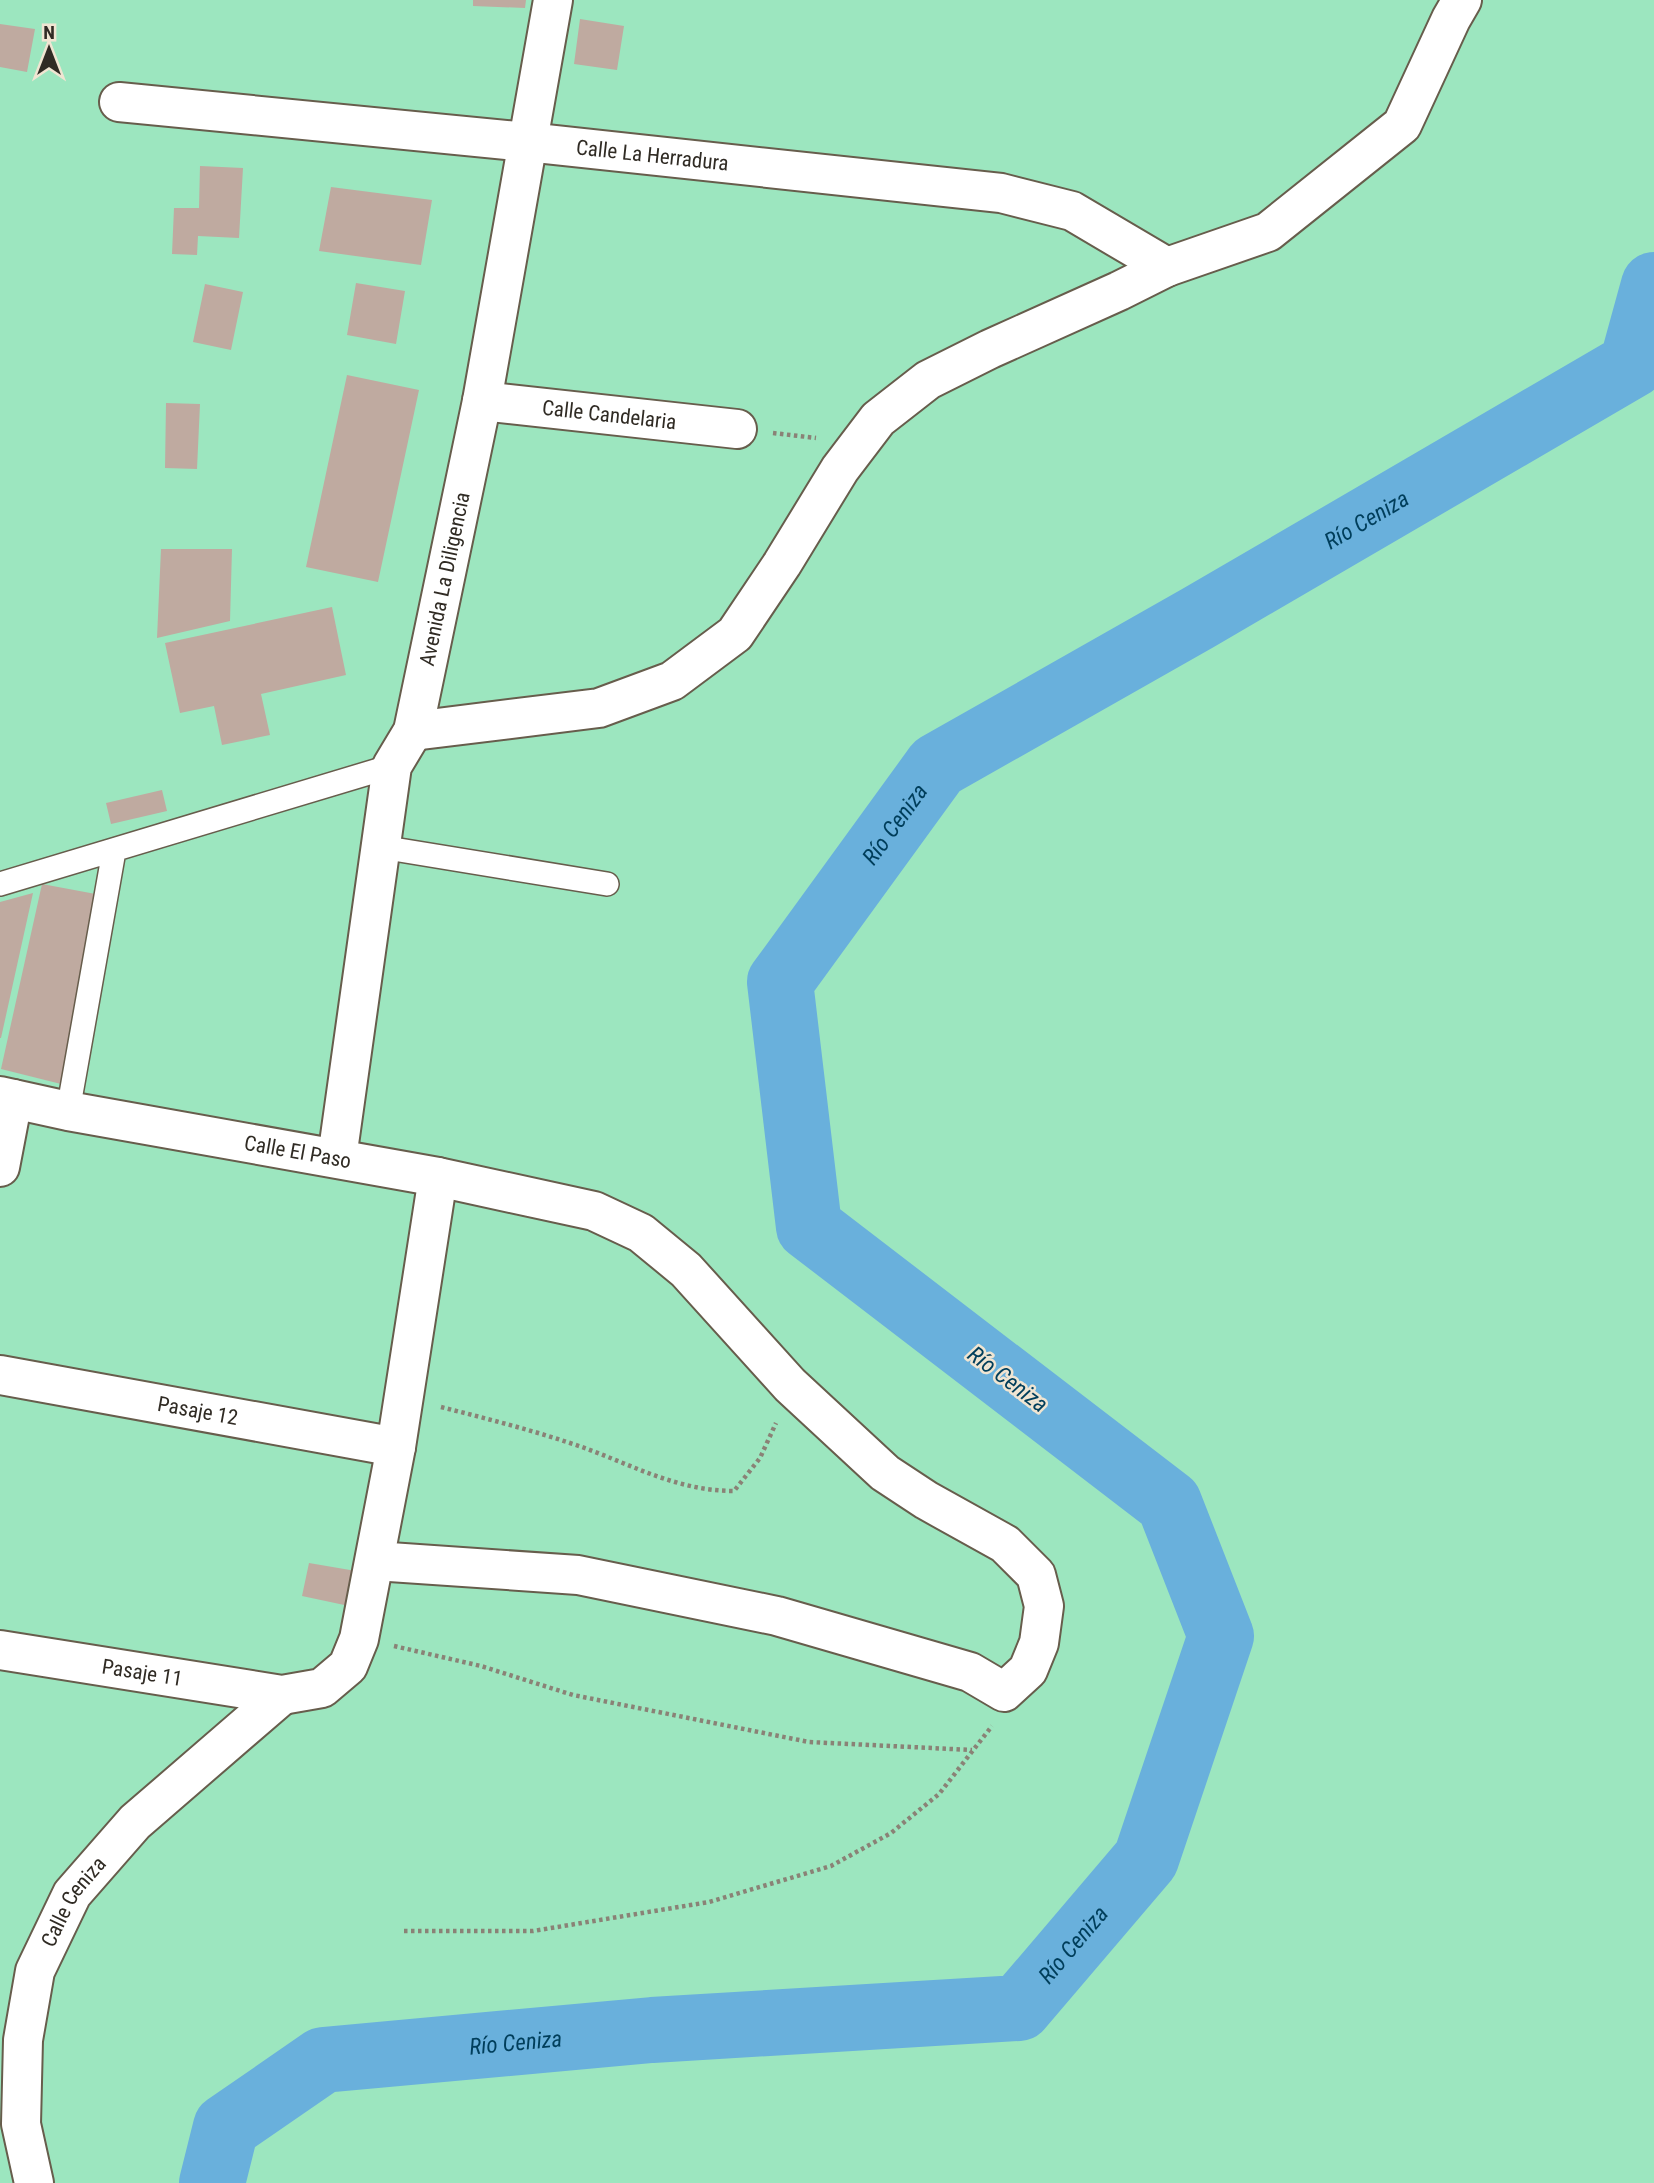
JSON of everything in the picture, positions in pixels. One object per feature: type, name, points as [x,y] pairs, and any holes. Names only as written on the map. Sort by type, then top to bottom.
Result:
[{"type":"street","name":"Avenida La Diligencia","points":[[337,1158],[392,766],[413,731],[482,401],[553,0]]},
{"type":"street","points":[[413,731],[599,708],[672,681],[735,634],[840,469],[878,419],[928,380],[1167,267],[1268,232],[1402,125],[1462,0]]},
{"type":"street","name":"Calle La Herradura","points":[[119,102],[1001,193],[1072,211],[1167,267]]},
{"type":"street","name":"Calle Candelaria","points":[[482,401],[737,429]]},
{"type":"street","points":[[0,1167],[7,1097]]},
{"type":"street","name":"Calle El Paso","points":[[7,1097],[68,1111],[438,1177],[594,1211],[640,1233],[686,1270],[790,1384],[885,1473],[926,1500],[1005,1544],[1036,1574],[1044,1606],[1039,1643],[1028,1670],[1004,1692]]},
{"type":"street","points":[[282,1695],[322,1688],[348,1667],[359,1639],[396,1447],[438,1177]]},
{"type":"street","name":"Pasaje 12","points":[[0,1375],[396,1447]]},
{"type":"street","points":[[375,1561],[578,1574],[751,1610],[970,1672],[1004,1692]]},
{"type":"street","name":"Pasaje 11","points":[[0,1650],[282,1695]]},
{"type":"street","name":"Calle Ceniza","points":[[34,2183],[21,2123],[23,2040],[35,1971],[72,1894],[135,1822],[282,1695]]},
{"type":"lane","points":[[0,884],[392,766]]},
{"type":"lane","points":[[381,847],[607,884]]},
{"type":"lane","points":[[68,1111],[114,851]]},
{"type":"path","points":[[737,429],[860,443]]},
{"type":"path","points":[[402,1398],[572,1444],[646,1474],[709,1491],[734,1491],[760,1458],[777,1422],[790,1384]]},
{"type":"path","points":[[359,1639],[481,1666],[573,1695],[809,1742],[973,1750]]},
{"type":"path","points":[[404,1931],[533,1931],[709,1902],[831,1866],[891,1833],[939,1794],[992,1726],[1004,1692]]},
{"type":"green space","points":[[0,0],[1654,0],[1654,2183],[0,2183]]},
{"type":"building","points":[[473,0],[526,0],[525,8],[473,6]]},
{"type":"building","points":[[580,19],[624,26],[617,70],[574,64]]},
{"type":"building","points":[[0,24],[35,29],[27,72],[0,67]]},
{"type":"building","points":[[200,166],[243,168],[239,238],[198,236],[197,255],[172,254],[174,208],[199,208]]},
{"type":"building","points":[[331,187],[432,200],[421,265],[319,251]]},
{"type":"building","points":[[356,283],[405,291],[396,344],[347,335]]},
{"type":"building","points":[[205,284],[243,292],[231,350],[193,342]]},
{"type":"building","points":[[347,375],[419,390],[378,582],[306,567]]},
{"type":"building","points":[[166,403],[200,404],[197,469],[165,468]]},
{"type":"building","points":[[161,549],[232,549],[230,621],[157,638]]},
{"type":"building","points":[[332,607],[346,675],[261,694],[270,735],[222,745],[214,706],[180,713],[165,643]]},
{"type":"building","points":[[162,790],[167,811],[111,824],[106,803]]},
{"type":"building","points":[[42,884],[101,895],[65,1085],[1,1069]]},
{"type":"building","points":[[33,893],[1,1038],[0,1038],[0,902]]},
{"type":"building","points":[[309,1563],[356,1571],[349,1606],[302,1596]]},
{"type":"waterway","name":"Río Ceniza","points":[[212,2183],[226,2127],[323,2060],[652,2030],[1019,2008],[1146,1859],[1221,1636],[1169,1503],[809,1227],[780,982],[937,766],[1198,618],[1632,365],[1654,285]]}]
